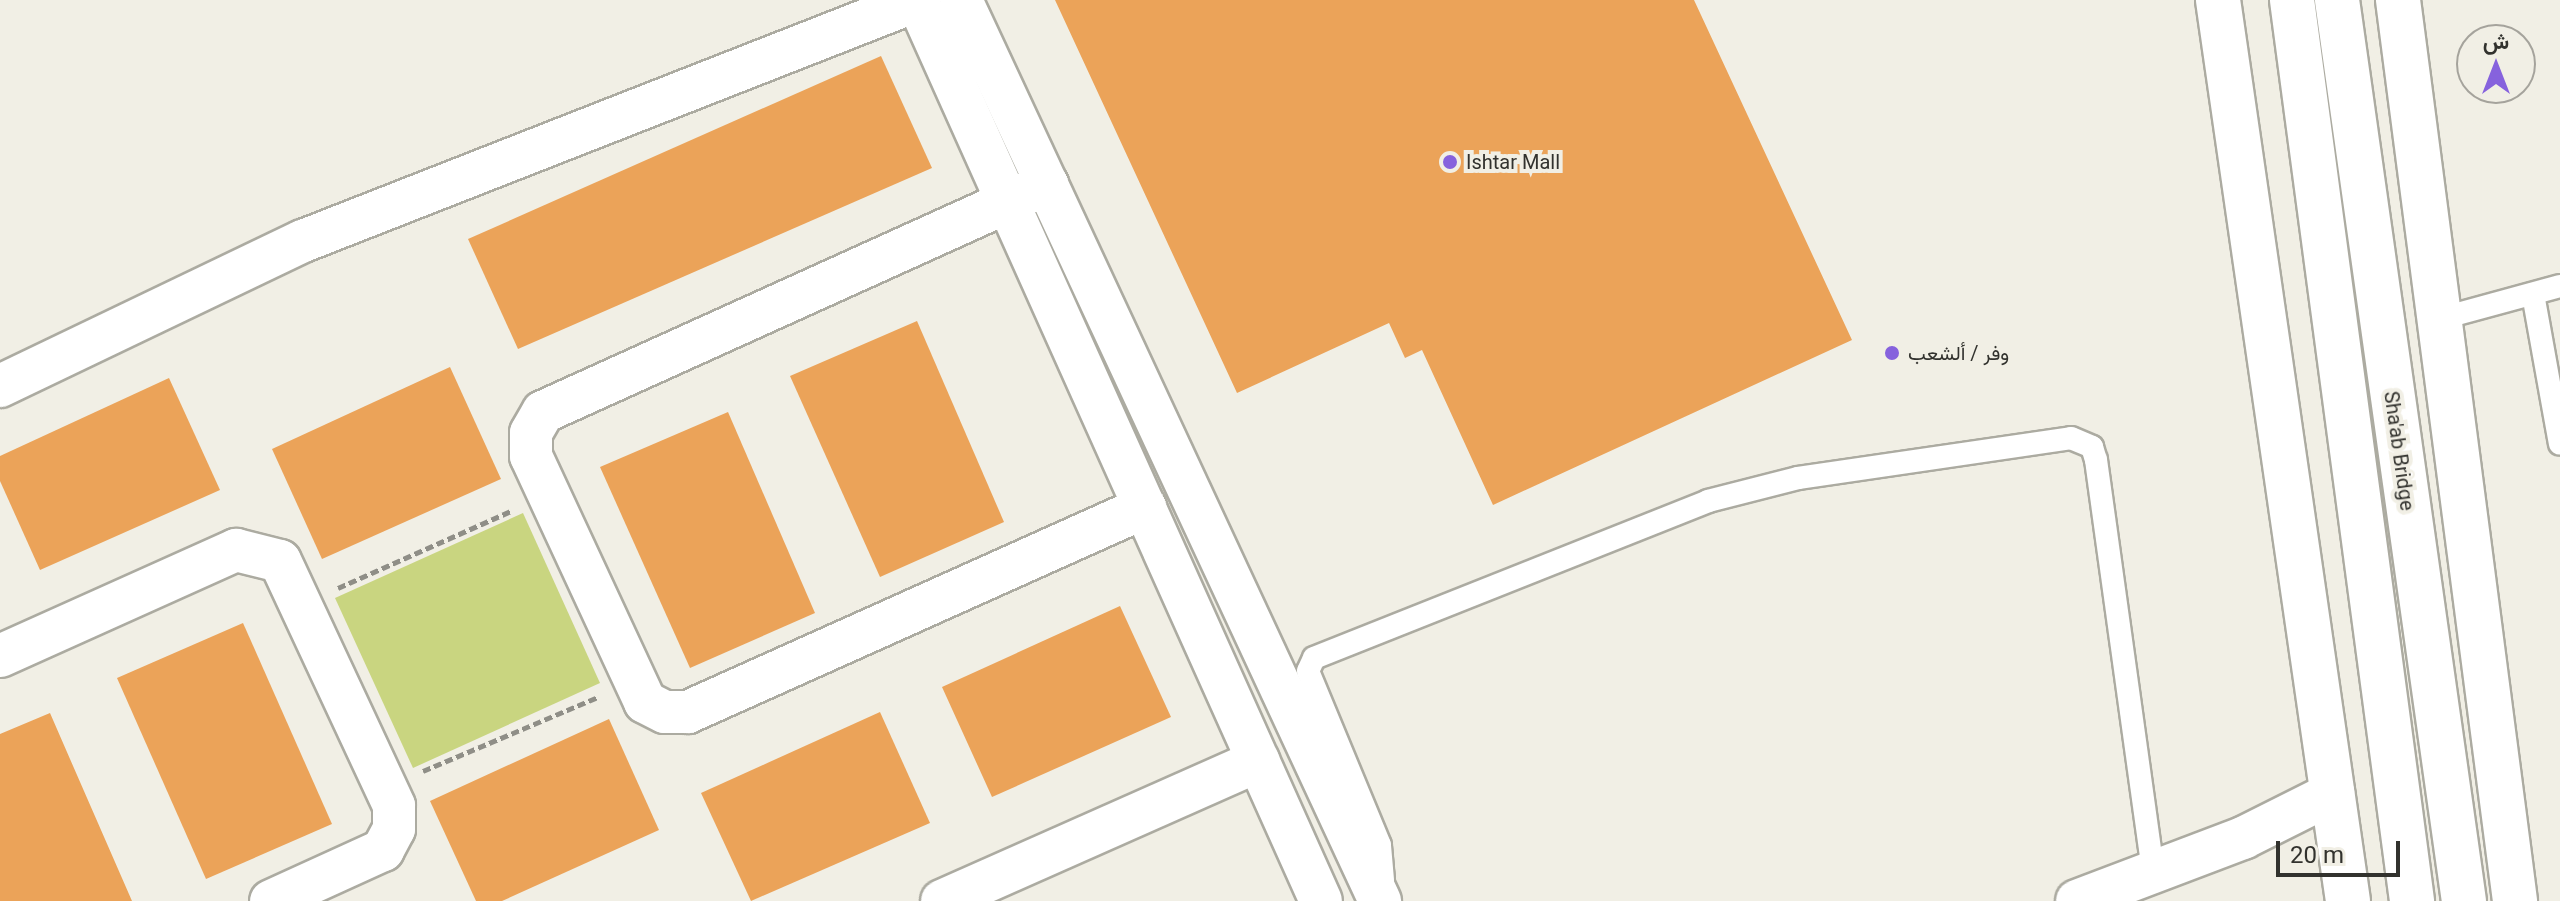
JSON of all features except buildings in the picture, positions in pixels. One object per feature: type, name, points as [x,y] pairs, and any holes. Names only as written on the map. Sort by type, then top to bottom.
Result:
[{"type":"highway","points":[[2218,0],[2348,901]]},
{"type":"highway","points":[[2292,0],[2412,901]]},
{"type":"highway","name":"Sha'ab Bridge","points":[[2337,0],[2464,901]]},
{"type":"highway","points":[[2398,0],[2515,901]]},
{"type":"street","points":[[0,386],[303,241],[918,0],[1321,901]]},
{"type":"street","points":[[961,0],[1382,901]]},
{"type":"street","points":[[1047,184],[543,412],[531,433],[531,456],[645,702],[688,712],[1145,507]]},
{"type":"street","points":[[0,656],[236,550],[280,561],[385,787],[394,829],[383,850],[271,901]]},
{"type":"street","points":[[942,901],[1258,761]]},
{"type":"street","points":[[2077,901],[2153,872],[2333,793]]},
{"type":"lane","points":[[2439,319],[2560,286]]},
{"type":"lane","points":[[2533,294],[2558,417],[2560,444]]},
{"type":"lane","points":[[1382,901],[1380,845],[1308,671],[1314,658],[1635,524],[1708,501],[1882,464],[2071,438],[2092,447],[2096,460],[2153,872]]},
{"type":"path","points":[[300,605],[549,494]]},
{"type":"path","points":[[385,787],[635,681]]},
{"type":"green space","points":[[523,513],[600,683],[413,768],[335,598]]},
{"type":"place","name":"Ishtar Mall","points":[[1450,162]]},
{"type":"place","name":"وفر / ألشعب","points":[[1892,353]]}]
